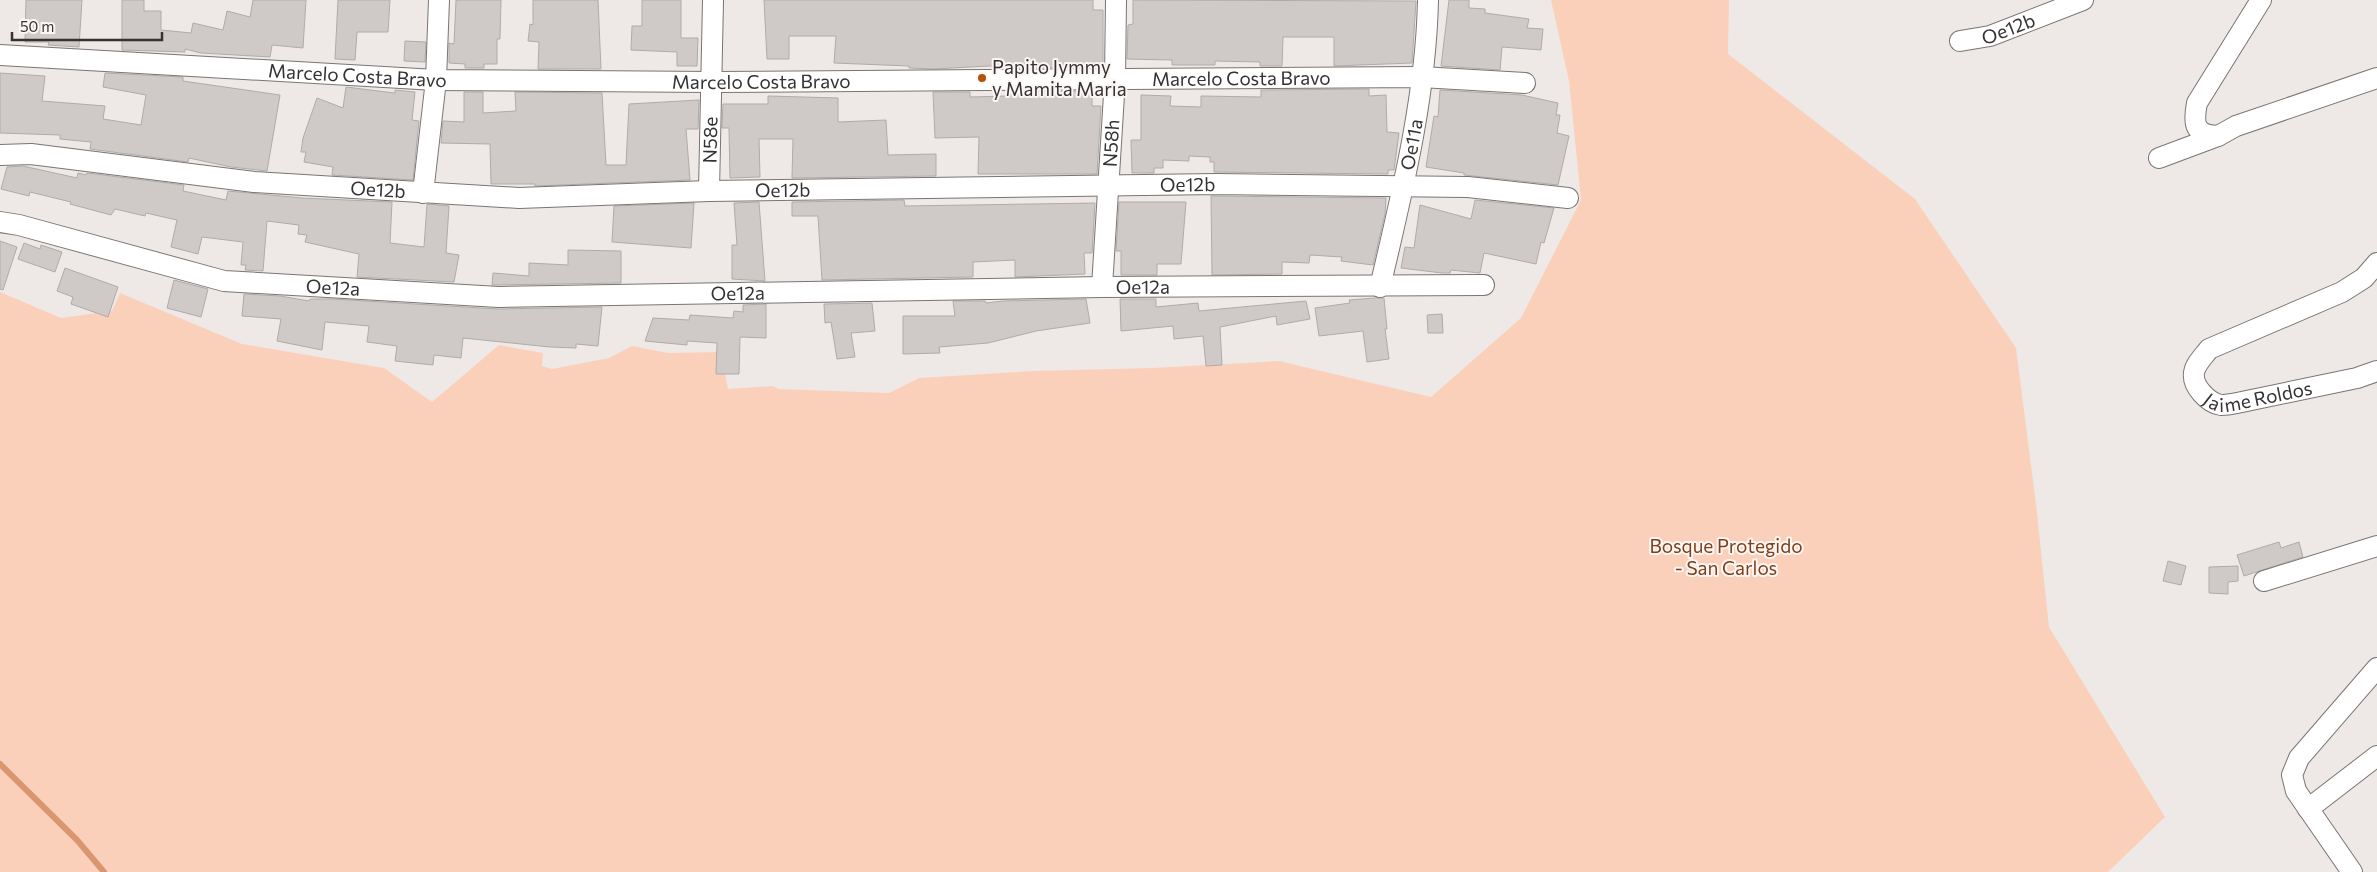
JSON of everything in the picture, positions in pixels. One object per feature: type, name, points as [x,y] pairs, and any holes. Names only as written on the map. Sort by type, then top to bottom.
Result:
[{"type":"street","points":[[423,193],[436,80],[439,0]]},
{"type":"street","name":"N58e","points":[[709,191],[714,0]]},
{"type":"street","name":"N58h","points":[[1102,287],[1115,79],[1116,0]]},
{"type":"street","name":"Oe11a","points":[[1380,287],[1404,185],[1428,31],[1428,0]]},
{"type":"street","name":"Oe12b","points":[[1960,41],[1990,36],[2083,0]]},
{"type":"street","points":[[2218,136],[2208,135],[2199,131],[2194,120],[2197,104],[2261,0]]},
{"type":"street","name":"Marcelo Costa Bravo","points":[[0,55],[436,80],[713,82],[1421,77],[1525,83]]},
{"type":"street","points":[[2159,158],[2218,136],[2253,120],[2377,78]]},
{"type":"street","name":"Oe12b","points":[[0,155],[31,154],[254,182],[518,198],[709,191],[1217,184],[1468,187],[1568,198]]},
{"type":"street","name":"Oe12a","points":[[0,222],[19,225],[224,281],[499,297],[1102,287],[1484,285]]},
{"type":"street","name":"Jaime Roldos","points":[[2377,263],[2364,278],[2342,292],[2209,349],[2198,363],[2194,373],[2204,396],[2220,405],[2358,378],[2377,371]]},
{"type":"street","points":[[2264,581],[2377,546]]},
{"type":"street","points":[[2352,872],[2296,791],[2292,775],[2294,767],[2377,668]]},
{"type":"street","points":[[2308,809],[2377,756]]},
{"type":"green space","name":"Bosque Protegido - San Carlos","points":[[1551,0],[1729,0],[1728,54],[1915,199],[2016,348],[2036,504],[2049,627],[2165,817],[2108,872],[0,872],[0,292],[61,318],[112,311],[120,293],[242,344],[384,368],[432,402],[499,345],[543,353],[542,366],[552,369],[609,358],[632,346],[668,353],[721,352],[728,389],[772,386],[779,389],[889,393],[919,378],[1033,371],[1152,368],[1279,361],[1431,397],[1521,318],[1581,200],[1569,81]]},
{"type":"building","points":[[26,0],[82,0],[79,47],[48,45],[49,42],[25,42]]},
{"type":"building","points":[[122,0],[144,0],[144,11],[161,11],[161,30],[191,33],[193,23],[223,30],[227,11],[250,17],[253,0],[306,0],[303,48],[272,45],[270,57],[201,53],[185,49],[185,52],[122,50]]},
{"type":"building","points":[[338,0],[390,0],[388,32],[357,32],[355,60],[335,59]]},
{"type":"building","points":[[456,0],[501,0],[500,39],[497,39],[497,64],[484,64],[484,68],[465,68],[465,64],[449,63],[449,43],[454,44]]},
{"type":"building","points":[[533,0],[598,0],[601,69],[538,69],[539,42],[528,41],[530,24],[533,25]]},
{"type":"building","points":[[642,0],[681,0],[681,38],[698,38],[697,66],[677,66],[677,52],[631,50],[632,26],[642,26]]},
{"type":"building","points":[[764,0],[1093,0],[1093,10],[1103,10],[1103,65],[1093,65],[1093,67],[1008,68],[1008,65],[933,69],[909,68],[909,66],[834,63],[836,36],[789,36],[789,59],[767,59]]},
{"type":"building","points":[[1133,0],[1416,1],[1412,63],[1334,66],[1334,37],[1283,37],[1282,66],[1260,66],[1260,62],[1215,61],[1215,65],[1172,65],[1172,60],[1127,59],[1128,25],[1133,24]]},
{"type":"building","points":[[1449,0],[1469,0],[1469,8],[1485,9],[1485,13],[1529,19],[1527,28],[1543,29],[1541,50],[1502,47],[1500,70],[1441,66]]},
{"type":"building","points":[[405,41],[426,42],[425,62],[404,61]]},
{"type":"building","points":[[0,73],[45,76],[42,101],[105,106],[103,119],[141,125],[146,95],[103,87],[105,73],[183,77],[183,81],[280,95],[267,171],[231,167],[189,158],[188,162],[90,149],[91,142],[60,139],[60,135],[0,133]]},
{"type":"building","points":[[346,87],[395,93],[395,90],[415,92],[412,120],[419,121],[413,180],[332,175],[333,167],[304,162],[306,152],[301,152],[303,138],[317,98],[343,108]]},
{"type":"building","points":[[1369,89],[1369,96],[1386,95],[1387,132],[1399,133],[1394,170],[1388,170],[1388,174],[1214,172],[1214,162],[1210,162],[1210,157],[1189,156],[1189,161],[1163,160],[1163,168],[1154,168],[1154,173],[1132,173],[1131,140],[1141,140],[1141,95],[1171,96],[1170,106],[1201,107],[1201,96],[1261,97],[1261,90]]},
{"type":"building","points":[[1440,90],[1522,95],[1558,103],[1556,115],[1560,115],[1557,133],[1569,136],[1558,185],[1464,175],[1464,173],[1426,167],[1434,116],[1438,117]]},
{"type":"building","points":[[1092,91],[1092,106],[1101,106],[1097,174],[978,174],[979,137],[935,138],[933,92],[970,92],[970,97],[1007,96],[1008,92]]},
{"type":"building","points":[[464,92],[483,92],[483,113],[516,111],[515,92],[602,93],[606,165],[626,165],[629,104],[699,100],[698,129],[686,129],[690,180],[535,186],[535,184],[491,184],[490,144],[441,143],[443,121],[464,122]]},
{"type":"building","points":[[768,96],[838,98],[838,122],[886,120],[888,155],[936,154],[936,176],[792,178],[793,139],[759,139],[760,177],[730,178],[729,128],[722,128],[723,104],[768,104]]},
{"type":"building","points":[[23,166],[77,178],[78,173],[86,175],[87,173],[184,185],[183,191],[226,200],[228,191],[302,198],[392,202],[390,243],[424,247],[427,204],[449,206],[446,253],[459,255],[454,282],[357,277],[359,254],[305,242],[307,235],[298,234],[299,225],[267,221],[263,271],[245,270],[246,265],[241,265],[243,242],[202,237],[198,254],[171,247],[177,220],[146,213],[145,216],[115,209],[111,215],[70,204],[71,202],[30,192],[29,196],[1,189],[7,167]]},
{"type":"building","points":[[1211,196],[1386,198],[1385,214],[1373,265],[1341,261],[1342,257],[1310,255],[1309,263],[1282,262],[1282,274],[1212,275]]},
{"type":"building","points":[[904,200],[905,206],[1095,203],[1092,253],[1084,253],[1085,274],[1015,277],[1015,260],[973,262],[973,277],[822,280],[818,216],[792,216],[792,202]]},
{"type":"building","points":[[1475,200],[1554,208],[1544,243],[1541,242],[1536,264],[1484,253],[1480,273],[1451,270],[1450,273],[1442,273],[1401,268],[1405,247],[1414,248],[1420,205],[1471,219]]},
{"type":"building","points":[[759,202],[765,281],[732,279],[732,245],[737,245],[734,203]]},
{"type":"building","points":[[1119,202],[1186,202],[1181,264],[1157,264],[1157,275],[1121,275],[1121,251],[1116,251]]},
{"type":"building","points":[[694,203],[691,248],[612,242],[614,206]]},
{"type":"building","points":[[0,241],[17,247],[3,290],[0,289]]},
{"type":"building","points":[[24,243],[40,249],[41,245],[62,252],[55,272],[18,259]]},
{"type":"building","points":[[568,250],[621,251],[621,283],[492,285],[493,273],[529,276],[529,263],[568,265]]},
{"type":"building","points":[[65,268],[118,287],[108,317],[71,304],[73,297],[57,291]]},
{"type":"building","points":[[174,280],[208,289],[201,317],[167,308]]},
{"type":"building","points":[[244,294],[280,296],[309,301],[310,299],[332,299],[498,309],[602,307],[598,346],[576,344],[576,348],[550,347],[463,338],[461,358],[434,355],[433,365],[395,361],[397,346],[367,342],[369,326],[325,322],[322,350],[277,341],[281,319],[242,316]]},
{"type":"building","points":[[1384,298],[1387,329],[1385,329],[1389,359],[1367,362],[1363,331],[1319,336],[1315,308],[1350,303],[1349,300]]},
{"type":"building","points":[[1086,299],[1090,323],[1036,331],[988,343],[939,347],[940,353],[903,354],[903,316],[955,316],[953,301],[985,301],[986,303]]},
{"type":"building","points":[[1120,299],[1156,299],[1156,307],[1198,303],[1199,311],[1306,301],[1310,319],[1277,325],[1276,316],[1220,327],[1222,365],[1206,366],[1203,336],[1174,339],[1173,326],[1121,331]]},
{"type":"building","points":[[872,303],[875,331],[851,333],[855,357],[837,359],[831,322],[825,323],[824,304]]},
{"type":"building","points":[[766,304],[766,338],[740,337],[739,374],[716,374],[717,343],[687,341],[687,345],[645,341],[653,318],[689,320],[690,315],[733,318],[734,311],[743,312],[743,305]]},
{"type":"building","points":[[1442,314],[1443,333],[1428,333],[1427,315]]},
{"type":"building","points":[[2279,542],[2281,548],[2299,542],[2303,557],[2244,576],[2237,555]]},
{"type":"building","points":[[2168,561],[2186,566],[2181,585],[2163,581]]},
{"type":"building","points":[[2238,566],[2238,581],[2228,582],[2228,594],[2209,593],[2209,567]]},
{"type":"waterway","points":[[0,764],[77,840],[104,872]]},
{"type":"place","name":"Papito Jymmy y Mamita Maria","points":[[982,78]]}]
